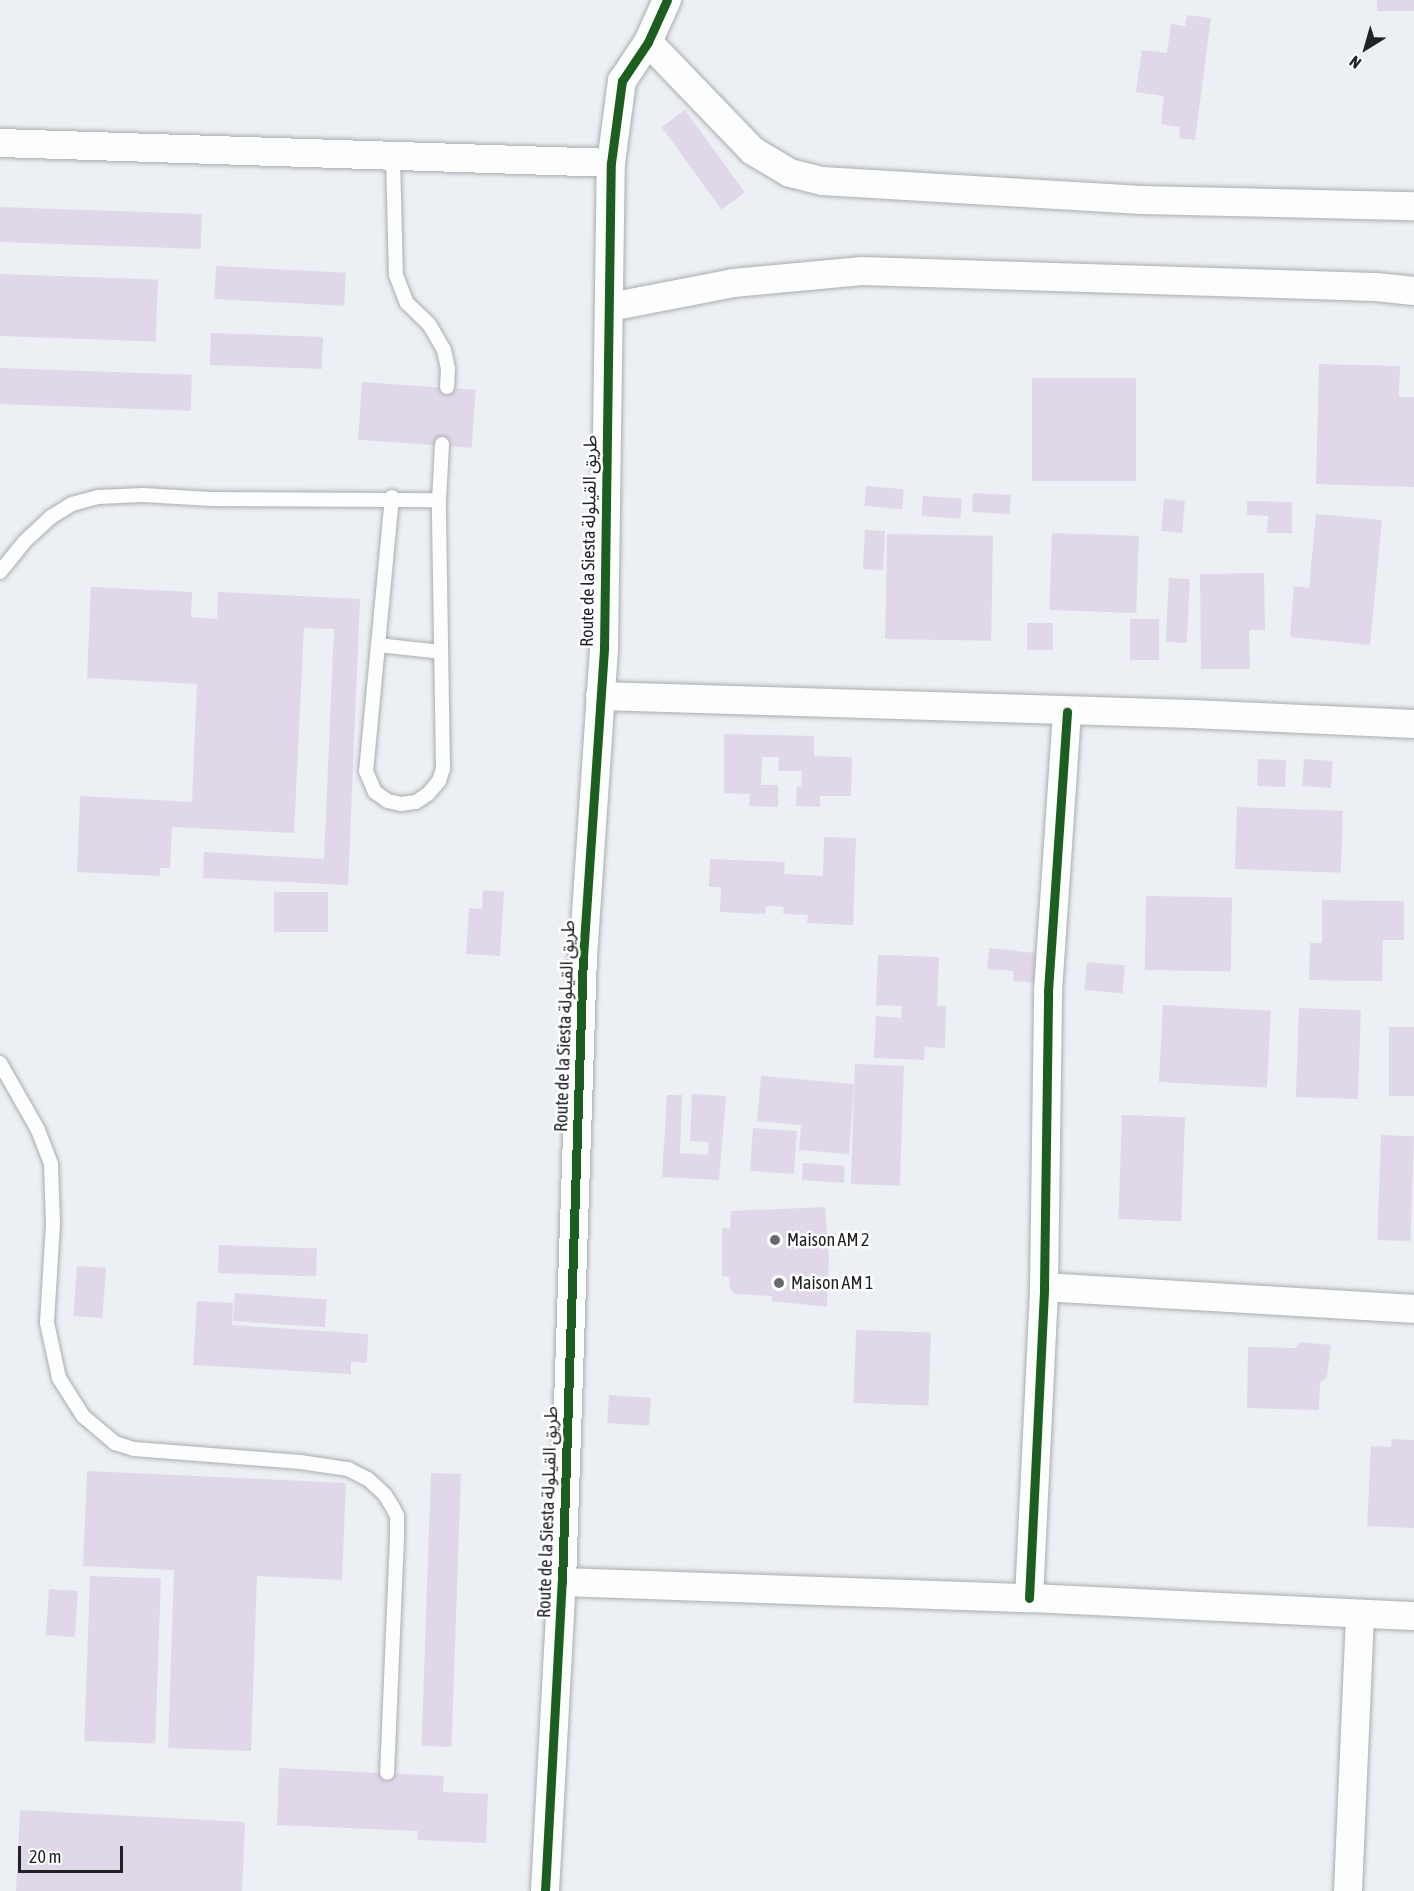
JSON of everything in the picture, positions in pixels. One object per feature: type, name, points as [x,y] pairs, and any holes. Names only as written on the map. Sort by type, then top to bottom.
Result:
[{"type":"street","name":"Route de la Siesta طريق القيلولة","points":[[545,1891],[562,1582],[583,957],[600,696],[610,307],[611,163],[622,81],[648,42],[667,0]]},
{"type":"street","points":[[648,42],[753,151],[790,173],[822,181],[1141,200],[1414,206]]},
{"type":"street","points":[[0,143],[611,163]]},
{"type":"street","points":[[610,307],[733,283],[862,271],[1376,287],[1414,291]]},
{"type":"street","points":[[600,696],[1414,724]]},
{"type":"street","points":[[1029,1598],[1044,1287],[1048,991],[1067,712]]},
{"type":"street","points":[[1044,1287],[1414,1309]]},
{"type":"street","points":[[562,1582],[1029,1598],[1414,1616]]},
{"type":"street","points":[[1348,1891],[1360,1614]]},
{"type":"lane","points":[[393,156],[396,275],[407,303],[429,324],[444,350],[448,369],[447,387]]},
{"type":"lane","points":[[392,498],[366,771],[375,792],[388,801],[400,804],[416,802],[428,794],[439,781],[442,769],[439,500],[442,444]]},
{"type":"lane","points":[[0,572],[24,542],[51,516],[72,504],[98,497],[439,500]]},
{"type":"lane","points":[[378,645],[441,652]]},
{"type":"lane","points":[[0,1063],[38,1130],[51,1164],[53,1224],[47,1323],[59,1378],[83,1416],[116,1443],[134,1449],[300,1462],[348,1470],[368,1479],[385,1495],[392,1506],[397,1516],[397,1538],[387,1773]]},
{"type":"building","points":[[1377,0],[1414,0],[1414,11],[1377,11]]},
{"type":"building","points":[[1187,15],[1211,18],[1195,140],[1179,138],[1180,127],[1161,124],[1164,96],[1136,92],[1142,50],[1167,53],[1171,24],[1185,26]]},
{"type":"building","points":[[685,110],[745,193],[721,210],[662,127]]},
{"type":"building","points":[[0,207],[202,214],[201,249],[0,242]]},
{"type":"building","points":[[216,266],[346,273],[344,306],[214,299]]},
{"type":"building","points":[[0,274],[158,280],[156,341],[0,336]]},
{"type":"building","points":[[211,333],[323,337],[322,369],[210,365]]},
{"type":"building","points":[[1319,364],[1400,366],[1399,397],[1414,397],[1414,487],[1316,484]]},
{"type":"building","points":[[0,368],[192,375],[191,411],[0,404]]},
{"type":"building","points":[[1032,378],[1136,378],[1136,481],[1032,481]]},
{"type":"building","points":[[362,382],[476,390],[472,448],[358,440]]},
{"type":"building","points":[[866,486],[904,489],[902,509],[864,506]]},
{"type":"building","points":[[973,493],[1011,495],[1010,514],[972,512]]},
{"type":"building","points":[[923,496],[962,499],[961,519],[922,516]]},
{"type":"building","points":[[1164,499],[1185,501],[1182,533],[1161,531]]},
{"type":"building","points":[[1247,501],[1292,502],[1292,533],[1267,533],[1268,516],[1247,515]]},
{"type":"building","points":[[1316,514],[1382,520],[1370,645],[1290,637],[1294,586],[1309,588]]},
{"type":"building","points":[[865,530],[885,531],[883,570],[863,569]]},
{"type":"building","points":[[1052,533],[1139,536],[1136,613],[1049,610]]},
{"type":"building","points":[[887,534],[993,536],[991,641],[885,639]]},
{"type":"building","points":[[1264,573],[1265,630],[1249,630],[1250,669],[1201,669],[1200,574]]},
{"type":"building","points":[[1169,578],[1190,579],[1187,643],[1166,642]]},
{"type":"building","points":[[91,587],[192,592],[191,617],[217,619],[218,592],[360,599],[348,885],[203,878],[204,852],[324,859],[334,629],[304,628],[294,833],[172,827],[170,868],[160,868],[160,876],[77,872],[80,796],[192,802],[197,684],[87,678]]},
{"type":"building","points":[[1130,619],[1159,619],[1159,660],[1130,660]]},
{"type":"building","points":[[1027,623],[1053,623],[1053,650],[1027,650]]},
{"type":"building","points":[[724,734],[814,736],[814,756],[852,757],[851,796],[820,796],[820,807],[796,806],[797,786],[801,786],[802,771],[778,771],[779,757],[762,757],[761,785],[778,785],[778,807],[749,806],[750,794],[724,793]]},
{"type":"building","points":[[1258,759],[1286,760],[1285,787],[1257,786]]},
{"type":"building","points":[[1304,759],[1333,761],[1331,788],[1302,786]]},
{"type":"building","points":[[1237,807],[1343,811],[1341,873],[1235,869]]},
{"type":"building","points":[[824,837],[856,838],[853,925],[807,923],[808,915],[783,914],[784,907],[766,906],[765,914],[720,912],[721,887],[709,887],[710,859],[785,862],[784,874],[823,876]]},
{"type":"building","points":[[483,890],[504,892],[500,956],[466,954],[469,908],[482,909]]},
{"type":"building","points":[[274,892],[328,892],[328,932],[274,932]]},
{"type":"building","points":[[1146,896],[1232,898],[1231,971],[1145,970]]},
{"type":"building","points":[[1322,900],[1404,901],[1404,940],[1383,940],[1382,981],[1309,980],[1310,943],[1322,943]]},
{"type":"building","points":[[989,948],[1045,954],[1043,983],[1013,981],[1014,971],[987,969]]},
{"type":"building","points":[[878,955],[939,957],[937,1006],[946,1006],[945,1048],[925,1047],[924,1060],[874,1058],[876,1016],[901,1018],[902,1006],[876,1005]]},
{"type":"building","points":[[1087,962],[1125,965],[1122,993],[1085,990]]},
{"type":"building","points":[[1163,1005],[1271,1011],[1267,1088],[1159,1082]]},
{"type":"building","points":[[1299,1008],[1361,1010],[1358,1099],[1296,1097]]},
{"type":"building","points":[[1389,1027],[1414,1027],[1414,1096],[1389,1096]]},
{"type":"building","points":[[855,1064],[904,1066],[900,1186],[851,1184]]},
{"type":"building","points":[[761,1076],[854,1084],[849,1154],[799,1150],[801,1125],[757,1121]]},
{"type":"building","points":[[692,1094],[726,1096],[719,1180],[662,1177],[667,1095],[682,1095],[680,1153],[708,1155],[709,1142],[690,1141]]},
{"type":"building","points":[[1122,1115],[1185,1117],[1181,1221],[1118,1219]]},
{"type":"building","points":[[753,1128],[797,1131],[794,1174],[750,1171]]},
{"type":"building","points":[[1381,1135],[1414,1136],[1410,1241],[1377,1240]]},
{"type":"building","points":[[803,1163],[845,1166],[844,1183],[802,1180]]},
{"type":"building","points":[[825,1207],[829,1258],[827,1307],[772,1301],[772,1296],[734,1294],[730,1288],[729,1277],[722,1276],[722,1228],[730,1229],[731,1211]]},
{"type":"building","points":[[219,1245],[317,1248],[316,1276],[218,1273]]},
{"type":"building","points":[[77,1266],[106,1268],[102,1318],[74,1316]]},
{"type":"building","points":[[235,1293],[327,1299],[325,1327],[233,1321]]},
{"type":"building","points":[[197,1301],[233,1303],[232,1325],[368,1334],[367,1363],[351,1362],[351,1374],[193,1365]]},
{"type":"building","points":[[856,1330],[931,1333],[928,1406],[853,1403]]},
{"type":"building","points":[[1300,1342],[1331,1345],[1327,1377],[1320,1383],[1319,1410],[1247,1408],[1248,1347],[1296,1348]]},
{"type":"building","points":[[609,1395],[651,1398],[649,1426],[607,1423]]},
{"type":"building","points":[[1392,1439],[1414,1440],[1414,1528],[1367,1526],[1371,1446],[1391,1447]]},
{"type":"building","points":[[87,1471],[346,1483],[342,1580],[257,1576],[251,1751],[168,1748],[174,1570],[83,1566]]},
{"type":"building","points":[[431,1473],[461,1474],[451,1747],[421,1746]]},
{"type":"building","points":[[90,1576],[161,1578],[155,1743],[84,1741]]},
{"type":"building","points":[[49,1589],[78,1591],[75,1637],[46,1635]]},
{"type":"building","points":[[279,1768],[444,1776],[443,1792],[488,1794],[486,1843],[417,1840],[418,1831],[277,1825]]},
{"type":"building","points":[[20,1810],[245,1822],[242,1891],[16,1891]]},
{"type":"cycle path","points":[[545,1891],[562,1582],[583,957],[604,649],[611,163],[622,81],[648,42],[667,0]]},
{"type":"cycle path","points":[[1029,1598],[1044,1287],[1048,991],[1067,712]]},
{"type":"place","name":"Maison AM 2","points":[[775,1240]]},
{"type":"place","name":"Maison AM 1","points":[[779,1283]]}]
